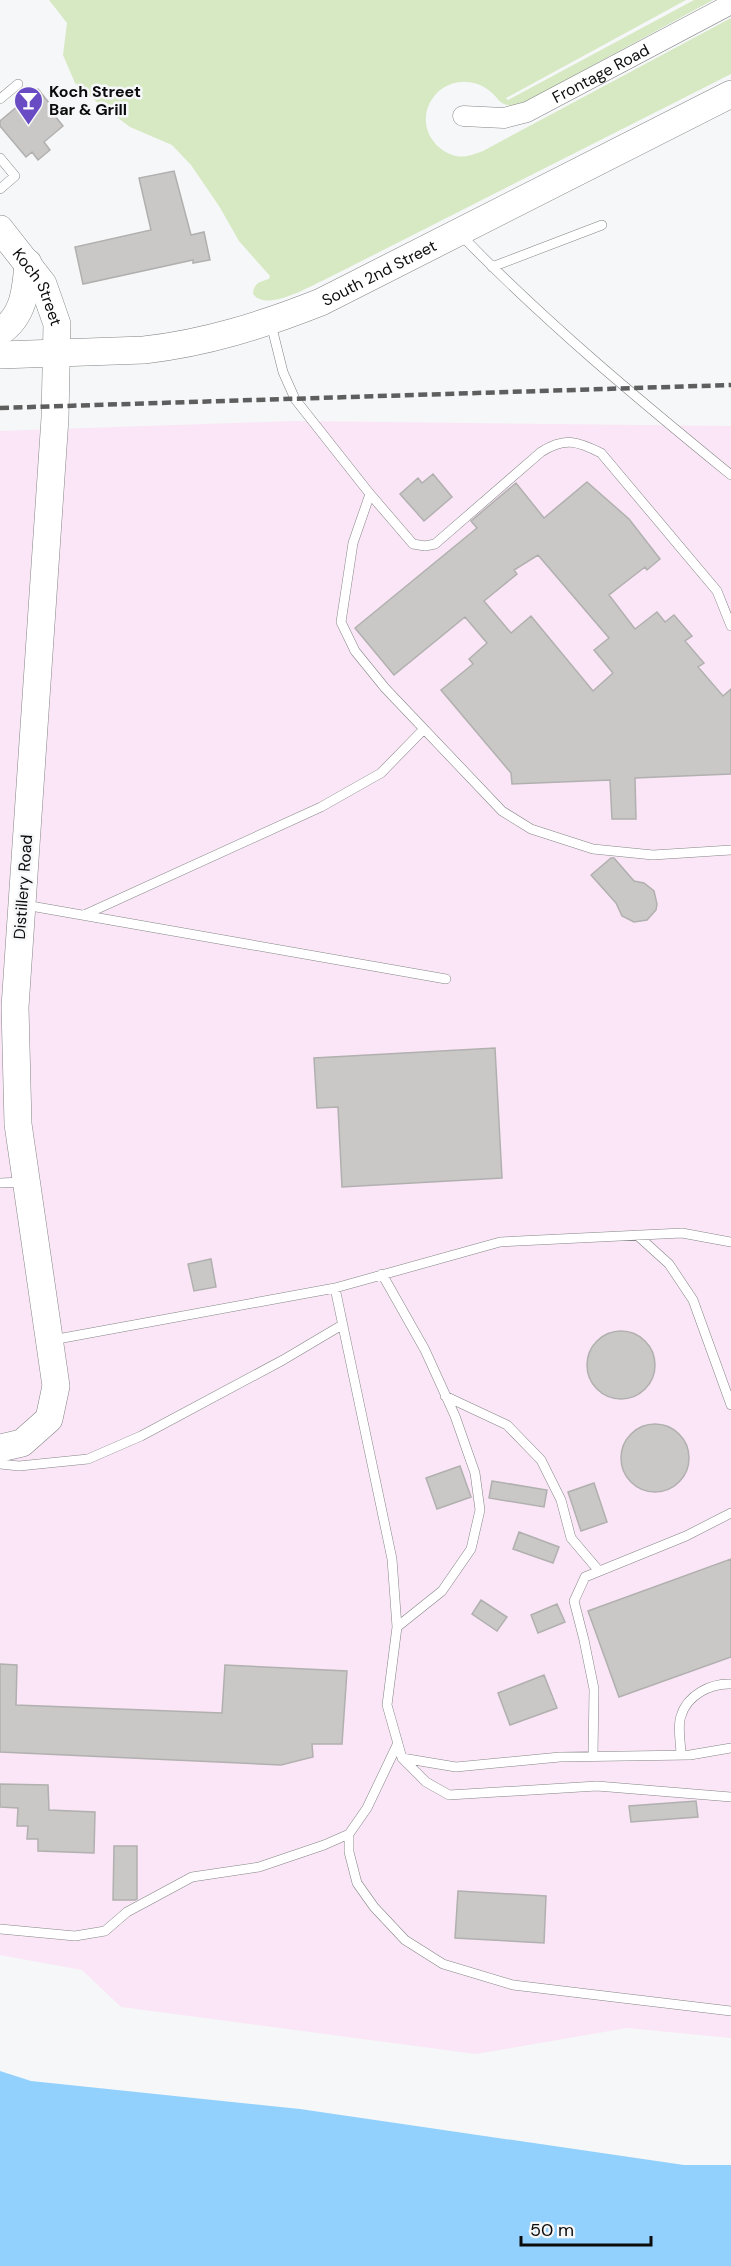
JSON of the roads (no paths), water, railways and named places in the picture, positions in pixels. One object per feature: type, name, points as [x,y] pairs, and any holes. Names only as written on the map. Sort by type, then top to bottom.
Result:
[{"type":"street","name":"Frontage Road","points":[[463,116],[504,118],[527,112],[731,4]]},
{"type":"street","name":"South 2nd Street","points":[[0,355],[144,350],[236,333],[271,321],[321,302],[731,94]]},
{"type":"street","name":"Koch Street","points":[[0,229],[43,284],[57,324],[56,353]]},
{"type":"street","points":[[0,332],[17,315],[23,303],[28,263]]},
{"type":"street","name":"Distillery Road","points":[[0,1448],[22,1443],[49,1419],[57,1386],[13,1183],[18,1124],[15,1007],[55,418],[56,353]]},
{"type":"lane","points":[[0,99],[18,84]]},
{"type":"lane","points":[[0,158],[15,176],[0,189]]},
{"type":"lane","points":[[492,267],[602,225]]},
{"type":"lane","points":[[459,232],[492,267],[639,399],[731,475]]},
{"type":"lane","points":[[271,321],[283,372],[295,399],[413,544],[425,546],[435,544],[552,445],[565,442],[581,443],[601,453],[717,591],[731,626]]},
{"type":"lane","points":[[370,494],[353,543],[341,622],[355,651],[385,688],[502,811],[531,829],[594,849],[653,855],[731,850]]},
{"type":"lane","points":[[84,915],[321,807],[381,773],[424,729]]},
{"type":"lane","points":[[22,904],[446,979]]},
{"type":"lane","points":[[49,1341],[334,1288],[500,1242],[682,1233],[731,1242]]},
{"type":"lane","points":[[637,1235],[669,1264],[693,1300],[731,1405]]},
{"type":"lane","points":[[382,1274],[425,1350],[446,1396],[474,1473],[480,1510],[471,1549],[442,1591],[397,1627]]},
{"type":"lane","points":[[334,1288],[392,1559],[397,1627],[387,1705],[402,1758],[426,1782],[449,1795],[597,1786],[731,1797]]},
{"type":"lane","points":[[0,1464],[19,1466],[88,1459],[141,1436],[283,1360],[342,1324]]},
{"type":"lane","points":[[446,1396],[507,1425],[541,1460],[561,1500],[572,1538],[599,1570]]},
{"type":"lane","points":[[592,1756],[594,1689],[574,1601],[585,1577],[686,1536],[731,1513]]},
{"type":"lane","points":[[681,1755],[680,1716],[696,1694],[722,1683],[731,1684]]},
{"type":"lane","points":[[0,1929],[75,1936],[105,1931],[127,1912],[192,1877],[259,1867],[349,1834],[367,1808],[398,1743]]},
{"type":"lane","points":[[402,1758],[456,1767],[560,1757],[681,1755],[731,1749]]},
{"type":"lane","points":[[349,1834],[349,1852],[357,1883],[374,1907],[405,1940],[444,1964],[513,1985],[731,2012]]},
{"type":"water","points":[[0,2071],[31,2081],[300,2109],[684,2165],[731,2165],[731,2266],[0,2266]]},
{"type":"railway","points":[[0,408],[731,385]]},
{"type":"place","name":"Koch Street Bar & Grill","points":[[28,126]]}]
